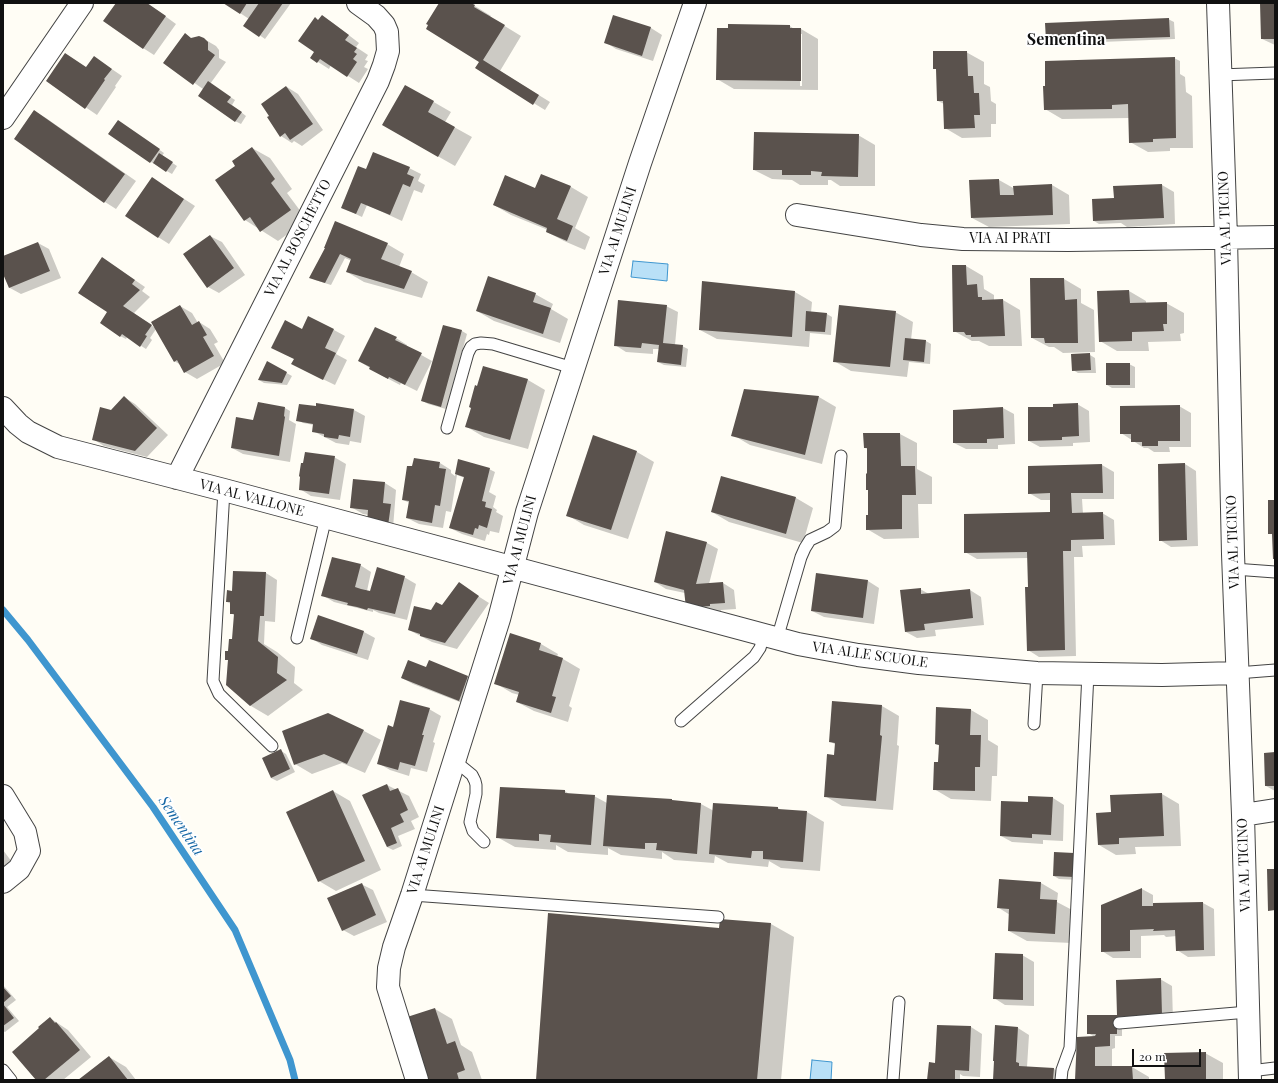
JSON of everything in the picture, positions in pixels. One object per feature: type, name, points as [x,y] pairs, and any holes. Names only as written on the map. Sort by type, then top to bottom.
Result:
[{"type":"street","points":[[3,118],[82,3]]},
{"type":"street","name":"VIA AL BOSCHETTO","points":[[177,478],[378,81],[388,51],[387,32],[384,25],[376,16],[358,3]]},
{"type":"street","name":"VIA AI MULINI","points":[[417,1080],[388,987],[389,968],[394,947],[454,764],[499,619],[527,512],[640,163],[695,3]]},
{"type":"street","name":"VIA AL TICINO","points":[[1218,3],[1250,1075]]},
{"type":"street","name":"VIA AI PRATI","points":[[797,215],[921,235],[963,239],[1068,240],[1275,237]]},
{"type":"street","name":"VIA AL VALLONE","points":[[3,408],[28,432],[58,447],[513,567]]},
{"type":"street","name":"VIA ALLE SCUOLE","points":[[513,567],[798,644],[858,655],[919,663],[1037,673],[1237,673]]},
{"type":"street","points":[[3,796],[25,832],[29,851],[19,869],[3,882]]},
{"type":"street","points":[[1243,815],[1275,810]]},
{"type":"lane","points":[[1219,75],[1275,73]]},
{"type":"lane","points":[[447,428],[468,353],[471,347],[475,344],[494,344],[573,368]]},
{"type":"lane","points":[[681,720],[754,657],[760,648],[771,637],[805,548],[810,540],[827,532],[835,526],[841,456]]},
{"type":"lane","points":[[224,490],[213,680],[219,694],[272,746]]},
{"type":"lane","points":[[297,638],[326,517]]},
{"type":"lane","points":[[1234,570],[1275,572]]},
{"type":"lane","points":[[1237,673],[1275,670]]},
{"type":"lane","points":[[1034,724],[1037,673]]},
{"type":"lane","points":[[1061,1080],[1062,1070],[1070,1048],[1088,673]]},
{"type":"lane","points":[[454,764],[461,766],[466,770],[472,775],[475,781],[476,794],[470,822],[473,831],[484,842]]},
{"type":"lane","points":[[412,895],[718,917]]},
{"type":"lane","points":[[893,1080],[899,1002]]},
{"type":"lane","points":[[1119,1023],[1248,1012]]},
{"type":"lane","points":[[1250,1075],[1275,1068]]},
{"type":"lane","points":[[3,1070],[11,1080]]},
{"type":"water","points":[[633,261],[668,264],[667,281],[631,277]]},
{"type":"water","points":[[812,1060],[832,1062],[831,1080],[810,1080]]},
{"type":"building","points":[[116,3],[147,3],[166,16],[143,49],[103,21]]},
{"type":"building","points":[[223,3],[247,3],[240,14]]},
{"type":"building","points":[[259,3],[283,3],[259,37],[243,26]]},
{"type":"building","points":[[439,3],[471,3],[475,5],[474,7],[505,25],[483,60],[539,95],[533,105],[475,68],[479,62],[426,29],[428,25],[426,24]]},
{"type":"building","points":[[1260,3],[1275,3],[1275,39],[1261,39]]},
{"type":"building","points":[[322,15],[349,35],[345,40],[357,48],[354,52],[357,54],[353,59],[357,62],[347,77],[320,59],[317,63],[310,58],[314,52],[298,41],[315,17],[318,20]]},
{"type":"building","points":[[613,15],[651,27],[642,56],[604,43]]},
{"type":"building","points":[[1169,18],[1170,37],[1046,41],[1045,23]]},
{"type":"building","points":[[728,24],[790,25],[790,28],[801,28],[801,81],[716,80],[717,28],[728,28]]},
{"type":"building","points":[[185,33],[191,38],[199,36],[204,38],[208,42],[208,50],[215,55],[193,85],[163,63]]},
{"type":"building","points":[[933,51],[967,51],[968,76],[973,76],[974,93],[979,93],[980,115],[974,115],[975,128],[944,129],[943,101],[937,101],[936,69],[933,69]]},
{"type":"building","points":[[65,53],[86,67],[94,56],[112,69],[85,109],[46,81]]},
{"type":"building","points":[[1175,57],[1176,138],[1153,139],[1153,142],[1129,143],[1128,104],[1112,105],[1112,109],[1044,110],[1043,86],[1045,86],[1045,61]]},
{"type":"building","points":[[208,81],[231,97],[227,102],[242,112],[235,122],[198,96]]},
{"type":"building","points":[[405,85],[434,101],[428,112],[455,127],[438,157],[382,125]]},
{"type":"building","points":[[286,86],[313,124],[290,140],[285,133],[280,137],[267,117],[269,116],[261,104]]},
{"type":"building","points":[[34,110],[125,174],[104,203],[14,139]]},
{"type":"building","points":[[118,120],[160,149],[150,163],[108,134]]},
{"type":"building","points":[[754,132],[859,134],[858,177],[821,176],[822,172],[811,171],[811,175],[782,175],[782,170],[753,170]]},
{"type":"building","points":[[252,147],[275,179],[271,183],[291,210],[260,232],[250,217],[244,221],[215,180],[235,166],[232,161]]},
{"type":"building","points":[[373,152],[410,167],[407,174],[414,177],[410,187],[403,184],[390,215],[361,203],[356,214],[341,208],[358,166],[366,169]]},
{"type":"building","points":[[159,153],[173,162],[166,172],[153,163]]},
{"type":"building","points":[[541,174],[571,186],[557,219],[573,226],[567,241],[546,232],[547,228],[493,205],[505,175],[535,188]]},
{"type":"building","points":[[152,177],[184,199],[158,238],[125,216]]},
{"type":"building","points":[[999,179],[1000,195],[1014,195],[1013,186],[1052,184],[1053,215],[971,218],[969,180]]},
{"type":"building","points":[[1162,184],[1164,218],[1093,221],[1092,199],[1114,198],[1113,186]]},
{"type":"building","points":[[335,221],[388,243],[381,259],[412,271],[404,289],[346,272],[351,259],[340,254],[325,283],[309,278],[325,248]]},
{"type":"building","points":[[210,235],[234,268],[207,288],[183,254]]},
{"type":"building","points":[[38,242],[50,271],[9,288],[3,274],[3,256]]},
{"type":"building","points":[[102,257],[135,280],[132,284],[140,290],[123,306],[152,325],[145,335],[147,336],[140,347],[122,334],[120,337],[100,323],[107,312],[78,293]]},
{"type":"building","points":[[952,265],[966,265],[967,285],[977,284],[978,297],[982,297],[982,300],[1003,299],[1005,336],[971,337],[971,335],[966,335],[964,332],[953,332]]},
{"type":"building","points":[[488,276],[536,293],[533,302],[551,308],[543,334],[476,311]]},
{"type":"building","points":[[1030,278],[1064,278],[1065,300],[1077,299],[1078,343],[1045,343],[1044,338],[1031,338]]},
{"type":"building","points":[[702,281],[795,291],[792,337],[699,330]]},
{"type":"building","points":[[1129,290],[1130,303],[1167,302],[1167,324],[1163,324],[1164,331],[1132,332],[1132,341],[1099,342],[1097,291]]},
{"type":"building","points":[[618,300],[667,305],[663,343],[683,345],[681,365],[657,362],[659,345],[642,343],[641,348],[614,346]]},
{"type":"building","points":[[180,305],[192,325],[199,321],[207,335],[203,337],[214,356],[184,373],[177,360],[174,362],[151,322]]},
{"type":"building","points":[[839,305],[896,311],[890,367],[833,362]]},
{"type":"building","points":[[806,311],[827,313],[825,332],[805,331]]},
{"type":"building","points":[[308,316],[334,329],[325,348],[336,353],[323,380],[291,364],[294,359],[271,348],[285,320],[302,329]]},
{"type":"building","points":[[443,325],[462,330],[441,407],[421,401]]},
{"type":"building","points":[[375,327],[397,337],[395,340],[422,353],[405,385],[389,377],[388,379],[369,369],[370,367],[358,361]]},
{"type":"building","points":[[905,338],[926,340],[924,362],[903,360]]},
{"type":"building","points":[[1090,353],[1091,370],[1072,371],[1071,354]]},
{"type":"building","points":[[267,361],[287,372],[282,383],[258,380]]},
{"type":"building","points":[[1106,363],[1130,363],[1130,385],[1106,385]]},
{"type":"building","points":[[483,366],[528,379],[510,440],[465,427],[471,408],[469,407],[475,385],[477,386]]},
{"type":"building","points":[[744,389],[819,396],[805,455],[731,436]]},
{"type":"building","points":[[124,396],[157,428],[135,451],[92,440],[100,407],[111,410]]},
{"type":"building","points":[[258,402],[285,407],[285,417],[279,456],[231,448],[236,417],[253,420]]},
{"type":"building","points":[[316,403],[354,409],[350,437],[339,435],[338,439],[324,437],[324,434],[312,432],[313,424],[296,421],[299,404],[316,406]]},
{"type":"building","points":[[1078,403],[1079,436],[1062,437],[1062,440],[1028,441],[1028,407],[1053,407],[1053,404]]},
{"type":"building","points":[[1180,405],[1180,441],[1158,441],[1158,446],[1142,446],[1142,442],[1131,442],[1131,434],[1120,434],[1120,406]]},
{"type":"building","points":[[1003,407],[1004,438],[987,439],[987,443],[953,443],[953,410]]},
{"type":"building","points":[[863,433],[900,433],[901,466],[915,466],[916,495],[902,495],[902,529],[866,530],[866,515],[868,515],[868,490],[866,490],[867,448],[864,448]]},
{"type":"building","points":[[593,435],[637,451],[611,530],[566,516]]},
{"type":"building","points":[[305,452],[335,456],[329,494],[299,490],[301,463],[303,463]]},
{"type":"building","points":[[414,458],[440,462],[439,468],[446,469],[440,506],[435,505],[432,523],[406,518],[409,501],[402,500],[407,466],[412,466]]},
{"type":"building","points":[[458,459],[490,468],[482,501],[486,502],[485,507],[492,509],[487,528],[479,525],[478,529],[475,528],[473,535],[449,528],[464,477],[455,474]]},
{"type":"building","points":[[1185,463],[1187,540],[1159,541],[1158,464]]},
{"type":"building","points":[[1102,464],[1103,493],[1071,493],[1072,513],[1103,512],[1104,539],[1071,540],[1071,551],[1063,551],[1065,650],[1027,651],[1025,587],[1028,587],[1027,552],[964,553],[964,514],[1050,512],[1050,493],[1028,494],[1028,466]]},
{"type":"building","points":[[721,476],[796,497],[786,534],[711,512]]},
{"type":"building","points":[[353,479],[385,482],[383,503],[391,504],[388,526],[367,523],[368,510],[350,508]]},
{"type":"building","points":[[1268,500],[1275,500],[1275,559],[1273,559],[1272,534],[1268,534]]},
{"type":"building","points":[[666,531],[707,542],[696,584],[723,582],[725,603],[686,608],[684,590],[654,582]]},
{"type":"building","points":[[332,557],[361,564],[355,587],[361,589],[370,591],[377,567],[405,576],[395,614],[368,608],[367,610],[321,596]]},
{"type":"building","points":[[233,571],[266,572],[264,616],[260,616],[258,641],[278,657],[277,673],[287,680],[250,706],[226,685],[228,660],[225,660],[225,651],[228,651],[229,639],[232,639],[234,614],[230,614],[230,602],[226,602],[227,590],[232,591]]},
{"type":"building","points":[[816,573],[868,580],[863,618],[811,611]]},
{"type":"building","points":[[459,582],[479,596],[445,643],[420,636],[420,634],[408,630],[414,606],[431,610],[436,602],[442,605]]},
{"type":"building","points":[[921,588],[921,594],[970,589],[973,618],[924,624],[925,630],[905,632],[900,590]]},
{"type":"building","points":[[318,615],[364,631],[357,654],[310,639]]},
{"type":"building","points":[[510,633],[541,643],[539,650],[563,658],[552,696],[556,697],[551,713],[516,702],[519,692],[494,684]]},
{"type":"building","points":[[408,660],[426,667],[429,660],[468,676],[459,701],[401,678]]},
{"type":"building","points":[[400,700],[430,708],[415,766],[400,762],[398,770],[377,764],[388,725],[393,727]]},
{"type":"building","points":[[832,701],[882,705],[880,735],[882,736],[876,801],[824,797],[827,754],[834,755],[835,743],[829,742]]},
{"type":"building","points":[[936,707],[971,709],[970,735],[981,735],[980,767],[975,767],[975,791],[933,790],[934,762],[938,762],[939,745],[935,744]]},
{"type":"building","points":[[328,713],[364,730],[347,764],[324,754],[294,765],[282,731]]},
{"type":"building","points":[[281,749],[290,769],[271,778],[262,758]]},
{"type":"building","points":[[1275,752],[1275,786],[1265,786],[1264,753]]},
{"type":"building","points":[[387,784],[390,791],[398,788],[408,810],[400,814],[404,822],[391,828],[397,843],[387,847],[362,795]]},
{"type":"building","points":[[500,787],[565,790],[565,793],[595,795],[591,845],[550,842],[551,835],[539,834],[539,841],[496,838]]},
{"type":"building","points":[[333,790],[365,861],[318,882],[286,812]]},
{"type":"building","points":[[1162,793],[1164,836],[1119,838],[1119,844],[1098,845],[1096,813],[1111,812],[1110,795]]},
{"type":"building","points":[[607,795],[672,799],[701,803],[697,854],[656,850],[657,843],[645,843],[645,849],[603,846]]},
{"type":"building","points":[[1028,796],[1053,797],[1051,835],[1032,834],[1032,838],[1000,836],[1001,801],[1028,802]]},
{"type":"building","points":[[713,803],[778,807],[778,809],[807,811],[803,862],[763,859],[763,851],[752,851],[751,858],[709,854]]},
{"type":"building","points":[[1054,852],[1074,853],[1074,877],[1053,876]]},
{"type":"building","points":[[1267,869],[1275,869],[1275,910],[1268,911]]},
{"type":"building","points":[[999,879],[1041,882],[1040,899],[1057,900],[1055,934],[1008,931],[1009,909],[997,908]]},
{"type":"building","points":[[362,883],[376,915],[342,931],[327,898]]},
{"type":"building","points":[[1142,888],[1142,906],[1153,906],[1153,903],[1203,902],[1204,950],[1176,951],[1175,930],[1153,931],[1154,929],[1130,930],[1130,951],[1101,952],[1101,905]]},
{"type":"building","points":[[548,913],[719,928],[720,919],[771,923],[757,1080],[536,1080]]},
{"type":"building","points":[[995,953],[1023,954],[1023,1000],[993,999]]},
{"type":"building","points":[[1161,978],[1162,1015],[1117,1017],[1117,1034],[1110,1034],[1110,1046],[1095,1047],[1095,1066],[1132,1066],[1133,1080],[1075,1080],[1077,1037],[1095,1036],[1096,1034],[1087,1034],[1087,1015],[1117,1015],[1116,980]]},
{"type":"building","points":[[3,987],[11,996],[3,1003]]},
{"type":"building","points":[[3,1004],[14,1018],[3,1026]]},
{"type":"building","points":[[435,1008],[447,1044],[455,1041],[465,1070],[457,1073],[459,1080],[425,1080],[404,1018]]},
{"type":"building","points":[[50,1017],[80,1050],[44,1080],[36,1080],[12,1052]]},
{"type":"building","points":[[937,1025],[971,1026],[969,1071],[955,1070],[955,1080],[927,1080],[929,1062],[935,1063]]},
{"type":"building","points":[[995,1025],[1018,1027],[1016,1062],[1019,1063],[1019,1066],[1054,1068],[1053,1080],[993,1080]]},
{"type":"building","points":[[1206,1052],[1206,1080],[1165,1080],[1164,1053]]},
{"type":"building","points":[[109,1056],[128,1080],[78,1080]]},
{"type":"waterway","name":"Sementina","points":[[3,610],[28,640],[153,807],[235,930],[290,1060],[295,1080]]},
{"type":"district","name":"Sementina","points":[[1066,40]]}]
